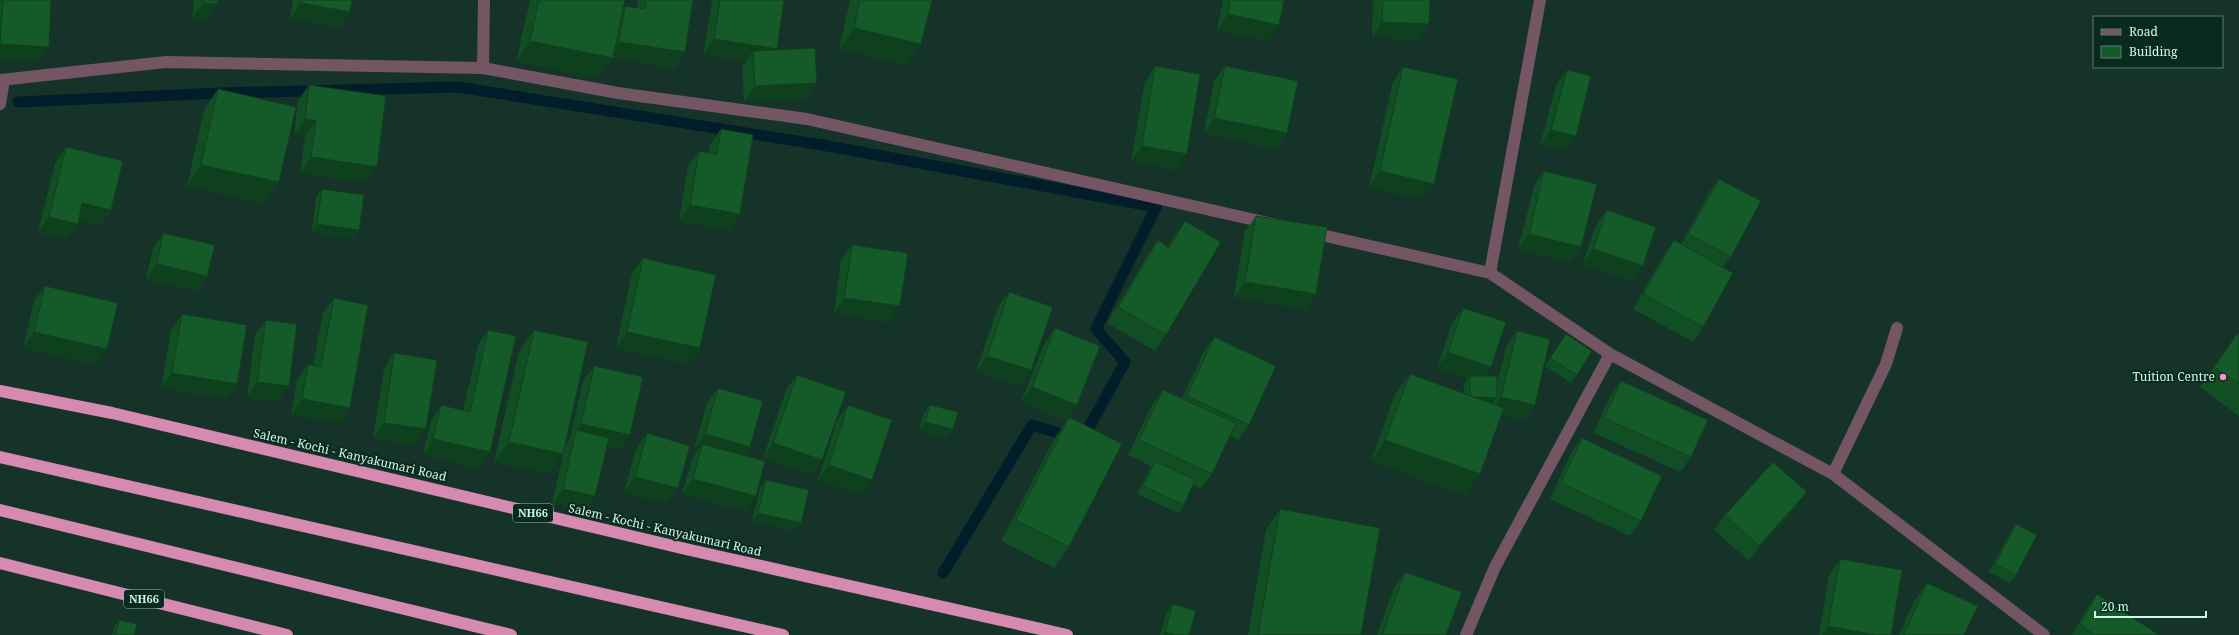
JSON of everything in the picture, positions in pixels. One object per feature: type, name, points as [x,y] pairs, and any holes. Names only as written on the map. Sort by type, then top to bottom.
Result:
[{"type":"highway","name":"Salem - Kochi - Kanyakumari Road","points":[[0,391],[112,413],[690,550],[1067,635]]},
{"type":"highway","points":[[0,457],[783,635]]},
{"type":"highway","points":[[0,510],[511,635]]},
{"type":"highway","name":"NH66","points":[[0,563],[287,635]]},
{"type":"street","points":[[483,68],[484,0]]},
{"type":"street","points":[[1490,273],[1540,0]]},
{"type":"street","points":[[0,104],[2,80],[166,62],[483,68],[618,94],[807,119],[1490,273],[1610,354],[1833,474],[2044,635]]},
{"type":"street","points":[[1833,474],[1886,364],[1897,328]]},
{"type":"street","points":[[1466,635],[1495,567],[1610,354]]},
{"type":"building","points":[[3,0],[51,0],[49,47],[0,44]]},
{"type":"building","points":[[204,0],[218,0],[217,4],[203,3]]},
{"type":"building","points":[[301,0],[352,0],[350,12],[301,3]]},
{"type":"building","points":[[539,0],[625,0],[613,58],[530,41]]},
{"type":"building","points":[[646,0],[693,0],[685,52],[619,42],[625,6],[645,9]]},
{"type":"building","points":[[720,0],[784,0],[777,49],[714,39]]},
{"type":"building","points":[[860,0],[932,0],[921,44],[854,28]]},
{"type":"building","points":[[1230,0],[1284,0],[1279,25],[1228,14]]},
{"type":"building","points":[[1383,0],[1430,0],[1429,24],[1382,22]]},
{"type":"building","points":[[815,48],[817,83],[755,86],[753,51]]},
{"type":"building","points":[[1155,66],[1200,74],[1187,154],[1142,146]]},
{"type":"building","points":[[1225,66],[1298,81],[1287,133],[1214,118]]},
{"type":"building","points":[[1403,67],[1458,79],[1434,184],[1380,171]]},
{"type":"building","points":[[1567,70],[1591,76],[1576,136],[1551,130]]},
{"type":"building","points":[[309,85],[386,96],[377,167],[311,157],[316,121],[305,119]]},
{"type":"building","points":[[218,89],[296,107],[279,182],[201,165]]},
{"type":"building","points":[[721,129],[753,135],[740,214],[690,205],[699,151],[717,154]]},
{"type":"building","points":[[66,147],[123,161],[111,210],[82,203],[78,224],[49,217]]},
{"type":"building","points":[[1544,171],[1597,184],[1581,247],[1529,234]]},
{"type":"building","points":[[1719,179],[1761,201],[1731,257],[1688,234]]},
{"type":"building","points":[[322,189],[364,195],[359,230],[317,224]]},
{"type":"building","points":[[1607,210],[1656,227],[1643,266],[1593,249]]},
{"type":"building","points":[[1256,216],[1327,227],[1316,294],[1245,282]]},
{"type":"building","points":[[1185,221],[1221,242],[1166,335],[1118,307],[1158,240],[1169,248]]},
{"type":"building","points":[[163,233],[215,245],[207,276],[157,264]]},
{"type":"building","points":[[1674,240],[1733,273],[1703,327],[1643,294]]},
{"type":"building","points":[[852,245],[908,253],[900,306],[844,298]]},
{"type":"building","points":[[643,258],[716,275],[700,348],[627,332]]},
{"type":"building","points":[[45,286],[118,303],[107,349],[34,332]]},
{"type":"building","points":[[1009,292],[1053,307],[1031,370],[987,356]]},
{"type":"building","points":[[334,298],[368,305],[350,408],[302,399],[308,364],[321,367]]},
{"type":"building","points":[[1463,308],[1506,322],[1491,367],[1448,352]]},
{"type":"building","points":[[182,314],[247,325],[237,384],[172,373]]},
{"type":"building","points":[[266,320],[297,324],[289,386],[257,382]]},
{"type":"building","points":[[1055,328],[1100,346],[1077,405],[1032,387]]},
{"type":"building","points":[[488,330],[516,336],[490,452],[433,439],[441,405],[470,412]]},
{"type":"building","points":[[534,330],[588,342],[563,454],[509,442]]},
{"type":"building","points":[[1517,331],[1550,339],[1535,405],[1501,397]]},
{"type":"building","points":[[1566,334],[1592,351],[1577,375],[1550,358]]},
{"type":"building","points":[[2237,334],[2239,335],[2239,384],[2214,367]]},
{"type":"building","points":[[1214,337],[1276,366],[1249,425],[1187,396]]},
{"type":"building","points":[[394,353],[437,360],[426,429],[384,423]]},
{"type":"building","points":[[594,366],[643,377],[630,435],[581,424]]},
{"type":"building","points":[[1410,374],[1504,408],[1480,474],[1385,440]]},
{"type":"building","points":[[797,375],[846,392],[822,460],[773,443]]},
{"type":"building","points":[[1470,376],[1497,376],[1497,398],[1470,396]]},
{"type":"building","points":[[1621,381],[1708,420],[1691,457],[1604,418]]},
{"type":"building","points":[[718,388],[763,401],[750,447],[705,434]]},
{"type":"building","points":[[1163,390],[1236,423],[1212,474],[1139,440]]},
{"type":"building","points":[[848,405],[892,420],[872,480],[829,465]]},
{"type":"building","points":[[930,405],[958,412],[953,429],[925,422]]},
{"type":"building","points":[[1069,417],[1122,444],[1069,547],[1016,520]]},
{"type":"building","points":[[576,430],[609,438],[595,496],[563,489]]},
{"type":"building","points":[[647,433],[690,446],[678,488],[635,477]]},
{"type":"building","points":[[1582,438],[1662,476],[1641,521],[1561,483]]},
{"type":"building","points":[[702,444],[765,461],[756,496],[693,479]]},
{"type":"building","points":[[1155,461],[1195,480],[1184,505],[1143,486]]},
{"type":"building","points":[[1773,462],[1807,492],[1759,546],[1725,515]]},
{"type":"building","points":[[766,480],[809,490],[801,523],[758,513]]},
{"type":"building","points":[[1280,509],[1380,528],[1361,635],[1258,635]]},
{"type":"building","points":[[2016,524],[2037,535],[2016,575],[1995,564]]},
{"type":"building","points":[[1840,559],[1902,570],[1891,635],[1875,635],[1828,626]]},
{"type":"building","points":[[1405,572],[1462,592],[1446,635],[1382,635]]},
{"type":"building","points":[[1927,583],[1978,606],[1964,635],[1904,635]]},
{"type":"building","points":[[2097,594],[2159,635],[2094,635],[2080,624]]},
{"type":"building","points":[[1173,604],[1196,611],[1189,635],[1175,635],[1165,632]]},
{"type":"building","points":[[119,620],[137,624],[134,635],[115,635]]},
{"type":"waterway","points":[[18,102],[221,93],[458,87],[828,146],[1156,207],[1096,329],[1125,362],[1082,440],[1032,425],[943,573]]},
{"type":"place","name":"Tuition Centre","points":[[2223,377]]}]
